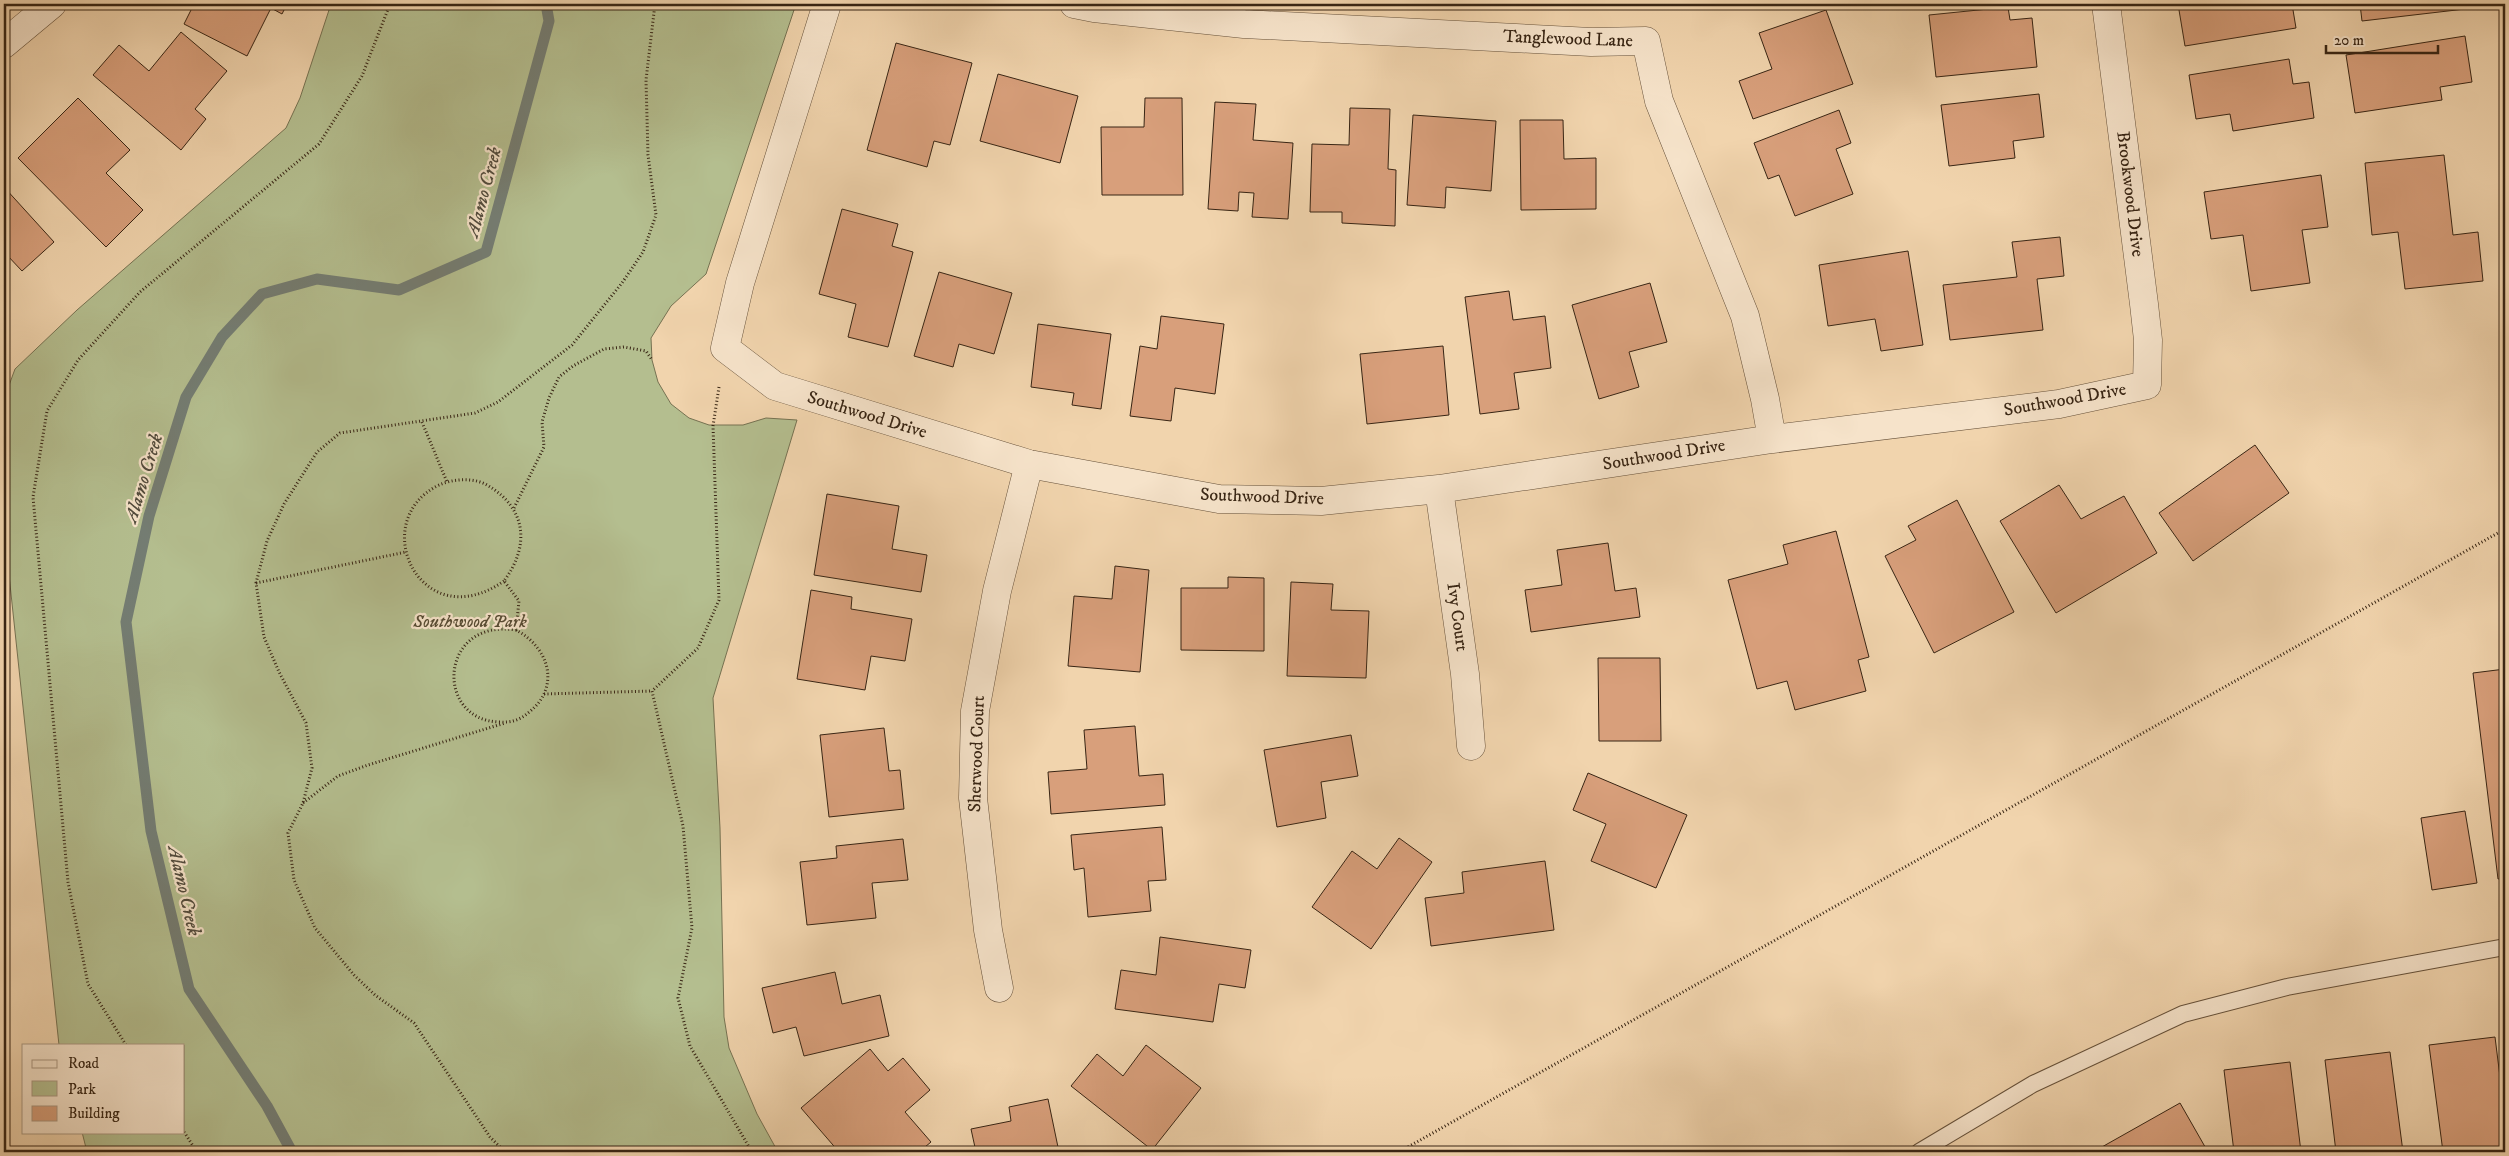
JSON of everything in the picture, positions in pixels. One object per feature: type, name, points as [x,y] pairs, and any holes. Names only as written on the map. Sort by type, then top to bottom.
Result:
[{"type":"street","points":[[4,44],[52,4]]},
{"type":"street","name":"Southwood Drive","points":[[827,4],[740,283],[725,348],[774,386],[1030,464],[1219,499],[1321,501],[1439,489],[1772,439],[2059,404],[2147,385]]},
{"type":"street","name":"Tanglewood Lane","points":[[1074,4],[1094,8],[1244,24],[1591,42],[1646,41],[1659,101],[1745,316],[1765,399],[1772,439]]},
{"type":"street","name":"Brookwood Drive","points":[[2106,4],[2148,340],[2147,385]]},
{"type":"street","name":"Sherwood Court","points":[[999,988],[988,930],[973,798],[975,711],[997,591],[1030,464]]},
{"type":"street","name":"Ivy Court","points":[[1439,489],[1465,674],[1471,746]]},
{"type":"lane","points":[[1919,1152],[2033,1084],[2183,1014],[2286,987],[2505,947]]},
{"type":"path","points":[[125,1044],[88,984],[68,882],[33,496],[48,411],[78,360],[140,292],[319,144],[362,76],[390,4]]},
{"type":"path","points":[[505,1152],[490,1137],[414,1023],[375,994],[354,975],[316,928],[294,880],[288,833],[303,803],[312,768],[306,724],[279,672],[264,637],[256,583],[267,541],[284,504],[317,452],[340,434],[475,414],[505,396],[572,345],[622,283],[643,252],[656,215],[648,155],[646,80],[655,4]]},
{"type":"path","points":[[514,508],[544,447],[542,422],[549,398],[559,377],[573,366],[604,349],[624,347],[646,351],[652,360]]},
{"type":"path","points":[[422,422],[447,482]]},
{"type":"path","points":[[544,694],[652,691],[698,648],[719,600],[713,426]]},
{"type":"path","points":[[465,480],[484,483],[501,493],[514,508],[521,526],[522,546],[516,565],[504,581],[488,592],[469,598],[450,596],[431,589],[417,576],[406,552],[404,539],[407,521],[416,504],[429,490],[447,482],[465,480]]},
{"type":"path","points":[[1399,1152],[2505,529]]},
{"type":"path","points":[[256,583],[406,552]]},
{"type":"path","points":[[504,581],[518,602],[516,630]]},
{"type":"path","points":[[303,803],[319,789],[345,773],[508,722],[529,712],[544,694],[548,679],[540,648],[529,637],[516,630],[501,628],[485,630],[472,638],[462,649],[456,663],[453,678],[464,706],[476,716],[491,722],[508,722]]},
{"type":"path","points":[[652,691],[683,826],[685,844],[692,928],[678,998],[690,1046],[752,1152]]},
{"type":"path","points":[[185,1134],[197,1152]]},
{"type":"green space","name":"Southwood Park","points":[[331,4],[796,4],[706,274],[671,306],[651,338],[652,360],[658,382],[671,404],[689,418],[709,425],[743,425],[766,418],[797,420],[713,698],[720,828],[724,1017],[729,1048],[757,1114],[778,1152],[87,1152],[82,1134],[185,1134],[185,1044],[59,1044],[4,528],[4,399],[15,369],[77,310],[286,128],[300,98]]},
{"type":"building","points":[[194,4],[287,4],[282,14],[271,8],[247,56],[184,24]]},
{"type":"building","points":[[2178,4],[2292,4],[2296,28],[2185,46]]},
{"type":"building","points":[[2360,4],[2464,4],[2465,9],[2362,21]]},
{"type":"building","points":[[2008,7],[2010,20],[2032,18],[2037,67],[1936,77],[1929,15]]},
{"type":"building","points":[[1826,10],[1853,84],[1753,119],[1739,81],[1772,69],[1759,33]]},
{"type":"building","points":[[181,32],[227,71],[195,109],[206,119],[181,150],[93,75],[119,45],[149,71]]},
{"type":"building","points":[[2465,36],[2472,82],[2440,87],[2442,100],[2355,113],[2346,55]]},
{"type":"building","points":[[896,43],[972,63],[950,145],[934,141],[927,167],[867,150]]},
{"type":"building","points":[[2289,59],[2293,84],[2309,82],[2314,118],[2233,131],[2230,114],[2196,119],[2189,75]]},
{"type":"building","points":[[998,74],[1078,96],[1060,163],[980,141]]},
{"type":"building","points":[[2039,94],[2044,137],[2013,141],[2015,158],[1949,166],[1941,105]]},
{"type":"building","points":[[78,98],[130,150],[106,173],[143,210],[106,247],[18,158]]},
{"type":"building","points":[[1145,98],[1182,98],[1183,195],[1102,195],[1101,127],[1144,127]]},
{"type":"building","points":[[1215,102],[1256,104],[1253,140],[1293,143],[1288,219],[1252,217],[1254,193],[1239,192],[1238,211],[1208,209]]},
{"type":"building","points":[[1350,108],[1390,109],[1388,169],[1396,170],[1395,226],[1342,223],[1342,212],[1310,212],[1312,144],[1349,145]]},
{"type":"building","points":[[1839,110],[1851,143],[1836,149],[1853,194],[1795,216],[1779,175],[1768,179],[1754,143]]},
{"type":"building","points":[[1413,115],[1496,121],[1491,191],[1446,187],[1445,208],[1407,205]]},
{"type":"building","points":[[1520,120],[1563,120],[1564,159],[1596,158],[1596,209],[1521,210]]},
{"type":"building","points":[[2444,155],[2453,235],[2478,232],[2483,281],[2405,289],[2398,232],[2372,235],[2365,163]]},
{"type":"building","points":[[2321,175],[2328,227],[2302,230],[2310,283],[2251,291],[2243,235],[2211,239],[2204,192]]},
{"type":"building","points":[[4,187],[54,242],[22,271],[6,254],[4,256]]},
{"type":"building","points":[[842,209],[898,224],[892,246],[913,252],[888,347],[848,337],[856,304],[819,294]]},
{"type":"building","points":[[2060,237],[2064,276],[2037,279],[2043,330],[1950,340],[1943,285],[2017,277],[2012,242]]},
{"type":"building","points":[[1908,251],[1923,345],[1881,351],[1875,319],[1828,326],[1819,265]]},
{"type":"building","points":[[939,272],[1012,293],[994,354],[959,344],[953,367],[914,356]]},
{"type":"building","points":[[1650,283],[1667,342],[1629,352],[1639,387],[1599,399],[1572,305]]},
{"type":"building","points":[[1509,291],[1513,320],[1545,316],[1551,368],[1514,373],[1519,409],[1480,414],[1465,297]]},
{"type":"building","points":[[1161,316],[1224,324],[1215,394],[1175,388],[1171,421],[1130,416],[1140,346],[1157,349]]},
{"type":"building","points":[[1038,324],[1111,334],[1101,409],[1072,405],[1074,393],[1031,387]]},
{"type":"building","points":[[1443,346],[1449,415],[1367,424],[1360,354]]},
{"type":"building","points":[[2255,445],[2289,493],[2193,561],[2159,513]]},
{"type":"building","points":[[2059,485],[2081,519],[2124,496],[2157,553],[2056,613],[2000,521]]},
{"type":"building","points":[[827,494],[899,506],[892,549],[927,555],[921,592],[814,575]]},
{"type":"building","points":[[1957,500],[2014,612],[1934,653],[1885,556],[1916,540],[1908,526]]},
{"type":"building","points":[[1836,531],[1869,657],[1858,660],[1866,691],[1795,710],[1787,681],[1757,689],[1728,580],[1788,564],[1783,545]]},
{"type":"building","points":[[1608,543],[1615,591],[1636,588],[1640,617],[1531,632],[1525,590],[1562,585],[1557,550]]},
{"type":"building","points":[[1115,566],[1149,570],[1140,672],[1068,666],[1074,596],[1112,599]]},
{"type":"building","points":[[1228,577],[1264,578],[1264,651],[1181,650],[1181,588],[1228,588]]},
{"type":"building","points":[[1291,582],[1333,584],[1331,610],[1369,611],[1366,678],[1287,676]]},
{"type":"building","points":[[811,590],[852,597],[851,609],[912,619],[905,661],[871,656],[865,690],[797,679]]},
{"type":"building","points":[[1598,658],[1660,658],[1661,741],[1599,741]]},
{"type":"building","points":[[2505,669],[2505,878],[2498,879],[2473,673]]},
{"type":"building","points":[[1135,726],[1139,776],[1163,774],[1165,805],[1051,814],[1048,772],[1087,769],[1084,730]]},
{"type":"building","points":[[884,728],[889,771],[900,770],[904,809],[829,817],[820,735]]},
{"type":"building","points":[[1351,735],[1358,776],[1321,782],[1326,818],[1277,827],[1264,750]]},
{"type":"building","points":[[1588,773],[1687,815],[1656,888],[1591,861],[1606,824],[1573,810]]},
{"type":"building","points":[[2465,811],[2477,883],[2432,890],[2421,818]]},
{"type":"building","points":[[1162,827],[1166,880],[1148,881],[1151,911],[1088,917],[1084,868],[1074,870],[1071,835]]},
{"type":"building","points":[[1399,838],[1432,862],[1371,949],[1312,907],[1352,851],[1377,869]]},
{"type":"building","points":[[903,839],[908,880],[872,883],[876,918],[807,925],[800,862],[837,858],[836,846]]},
{"type":"building","points":[[1545,861],[1554,930],[1431,946],[1425,898],[1464,893],[1462,872]]},
{"type":"building","points":[[1160,937],[1251,950],[1245,988],[1219,984],[1213,1022],[1115,1009],[1121,970],[1156,975]]},
{"type":"building","points":[[835,972],[842,1004],[880,995],[889,1036],[804,1056],[796,1027],[773,1033],[762,988]]},
{"type":"building","points":[[2495,1037],[2505,1117],[2505,1152],[2443,1152],[2429,1045]]},
{"type":"building","points":[[1146,1045],[1201,1088],[1152,1150],[1071,1086],[1097,1054],[1123,1076]]},
{"type":"building","points":[[870,1049],[888,1071],[903,1058],[930,1090],[905,1112],[931,1142],[919,1152],[839,1152],[801,1108]]},
{"type":"building","points":[[2390,1052],[2403,1152],[2336,1152],[2325,1060]]},
{"type":"building","points":[[2290,1062],[2301,1152],[2234,1152],[2224,1070]]},
{"type":"building","points":[[1048,1099],[1059,1152],[976,1152],[971,1129],[1011,1121],[1009,1107]]},
{"type":"building","points":[[2180,1103],[2208,1152],[2093,1152]]},
{"type":"waterway","name":"Alamo Creek","points":[[292,1152],[267,1106],[189,989],[151,831],[126,622],[149,516],[186,397],[222,337],[262,294],[317,279],[399,290],[486,252],[549,21],[546,4]]}]
